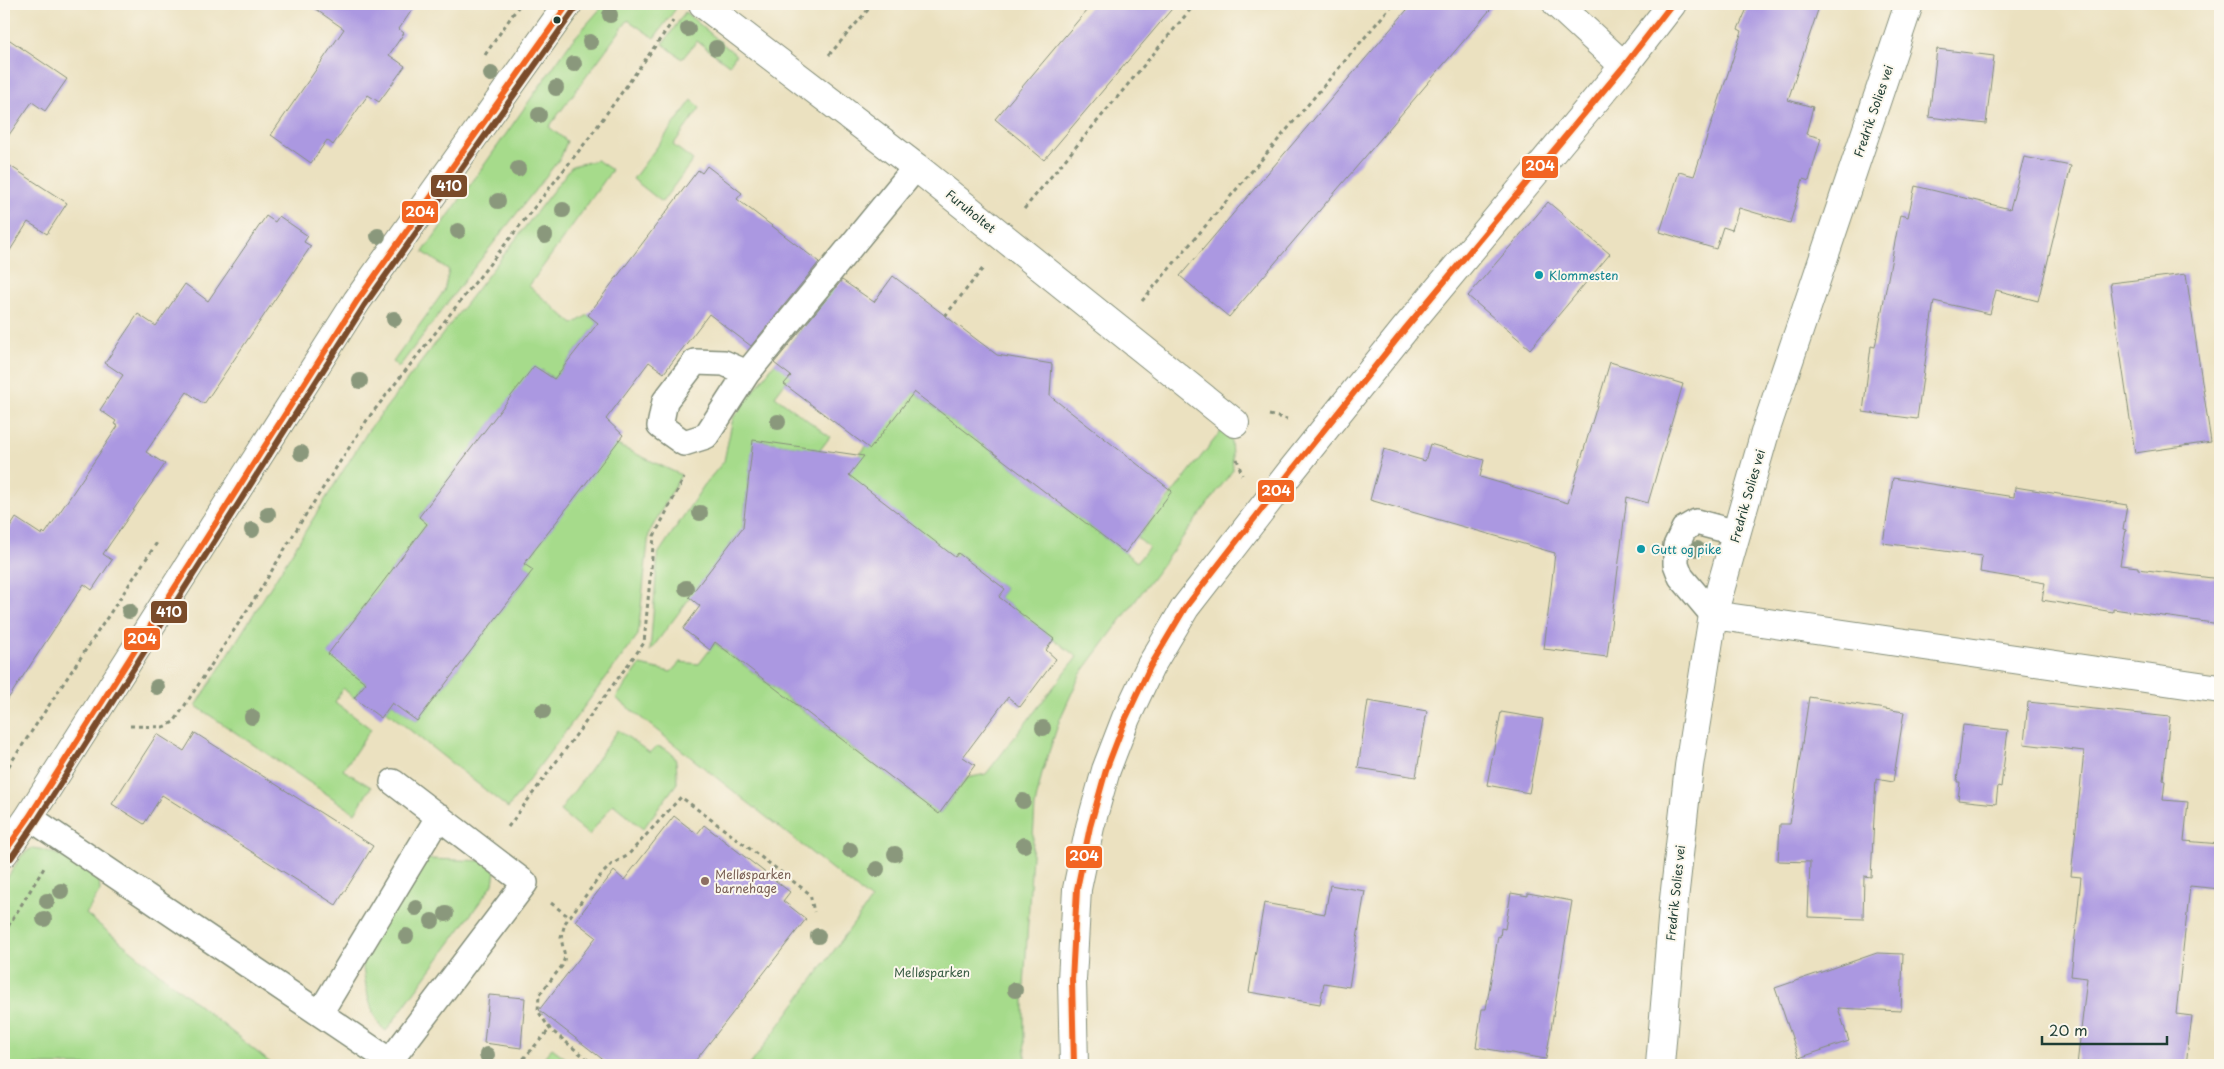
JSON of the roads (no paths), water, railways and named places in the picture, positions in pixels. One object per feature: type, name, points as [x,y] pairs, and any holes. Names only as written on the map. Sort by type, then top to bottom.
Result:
[{"type":"street","points":[[4,853],[29,817],[357,301],[568,4]]},
{"type":"street","name":"Furuholtet","points":[[703,4],[916,167],[1236,423]]},
{"type":"street","points":[[1557,4],[1624,66]]},
{"type":"street","points":[[1074,1065],[1072,980],[1077,889],[1090,827],[1106,770],[1126,718],[1150,668],[1185,608],[1292,470],[1405,329],[1624,66],[1672,4]]},
{"type":"street","name":"Fredrik Solies vei","points":[[1660,1065],[1673,908],[1688,766],[1713,615],[1766,429],[1909,4]]},
{"type":"street","points":[[1713,615],[2220,689]]},
{"type":"lane","points":[[747,373],[724,363],[695,362],[665,401],[660,426],[684,443],[706,436],[747,373],[916,167]]},
{"type":"lane","points":[[1713,615],[1681,577],[1676,564],[1676,546],[1684,529],[1696,522],[1737,533]]},
{"type":"lane","points":[[29,817],[390,1061],[525,883],[393,782]]},
{"type":"lane","points":[[320,1013],[439,816]]},
{"type":"place","name":"Klommesten","points":[[1539,275]]},
{"type":"place","name":"Gutt og pike","points":[[1641,549]]},
{"type":"place","name":"Melløsparken barnehage","points":[[705,881]]},
{"type":"park label","name":"Melløsparken","points":[[932,972]]}]
